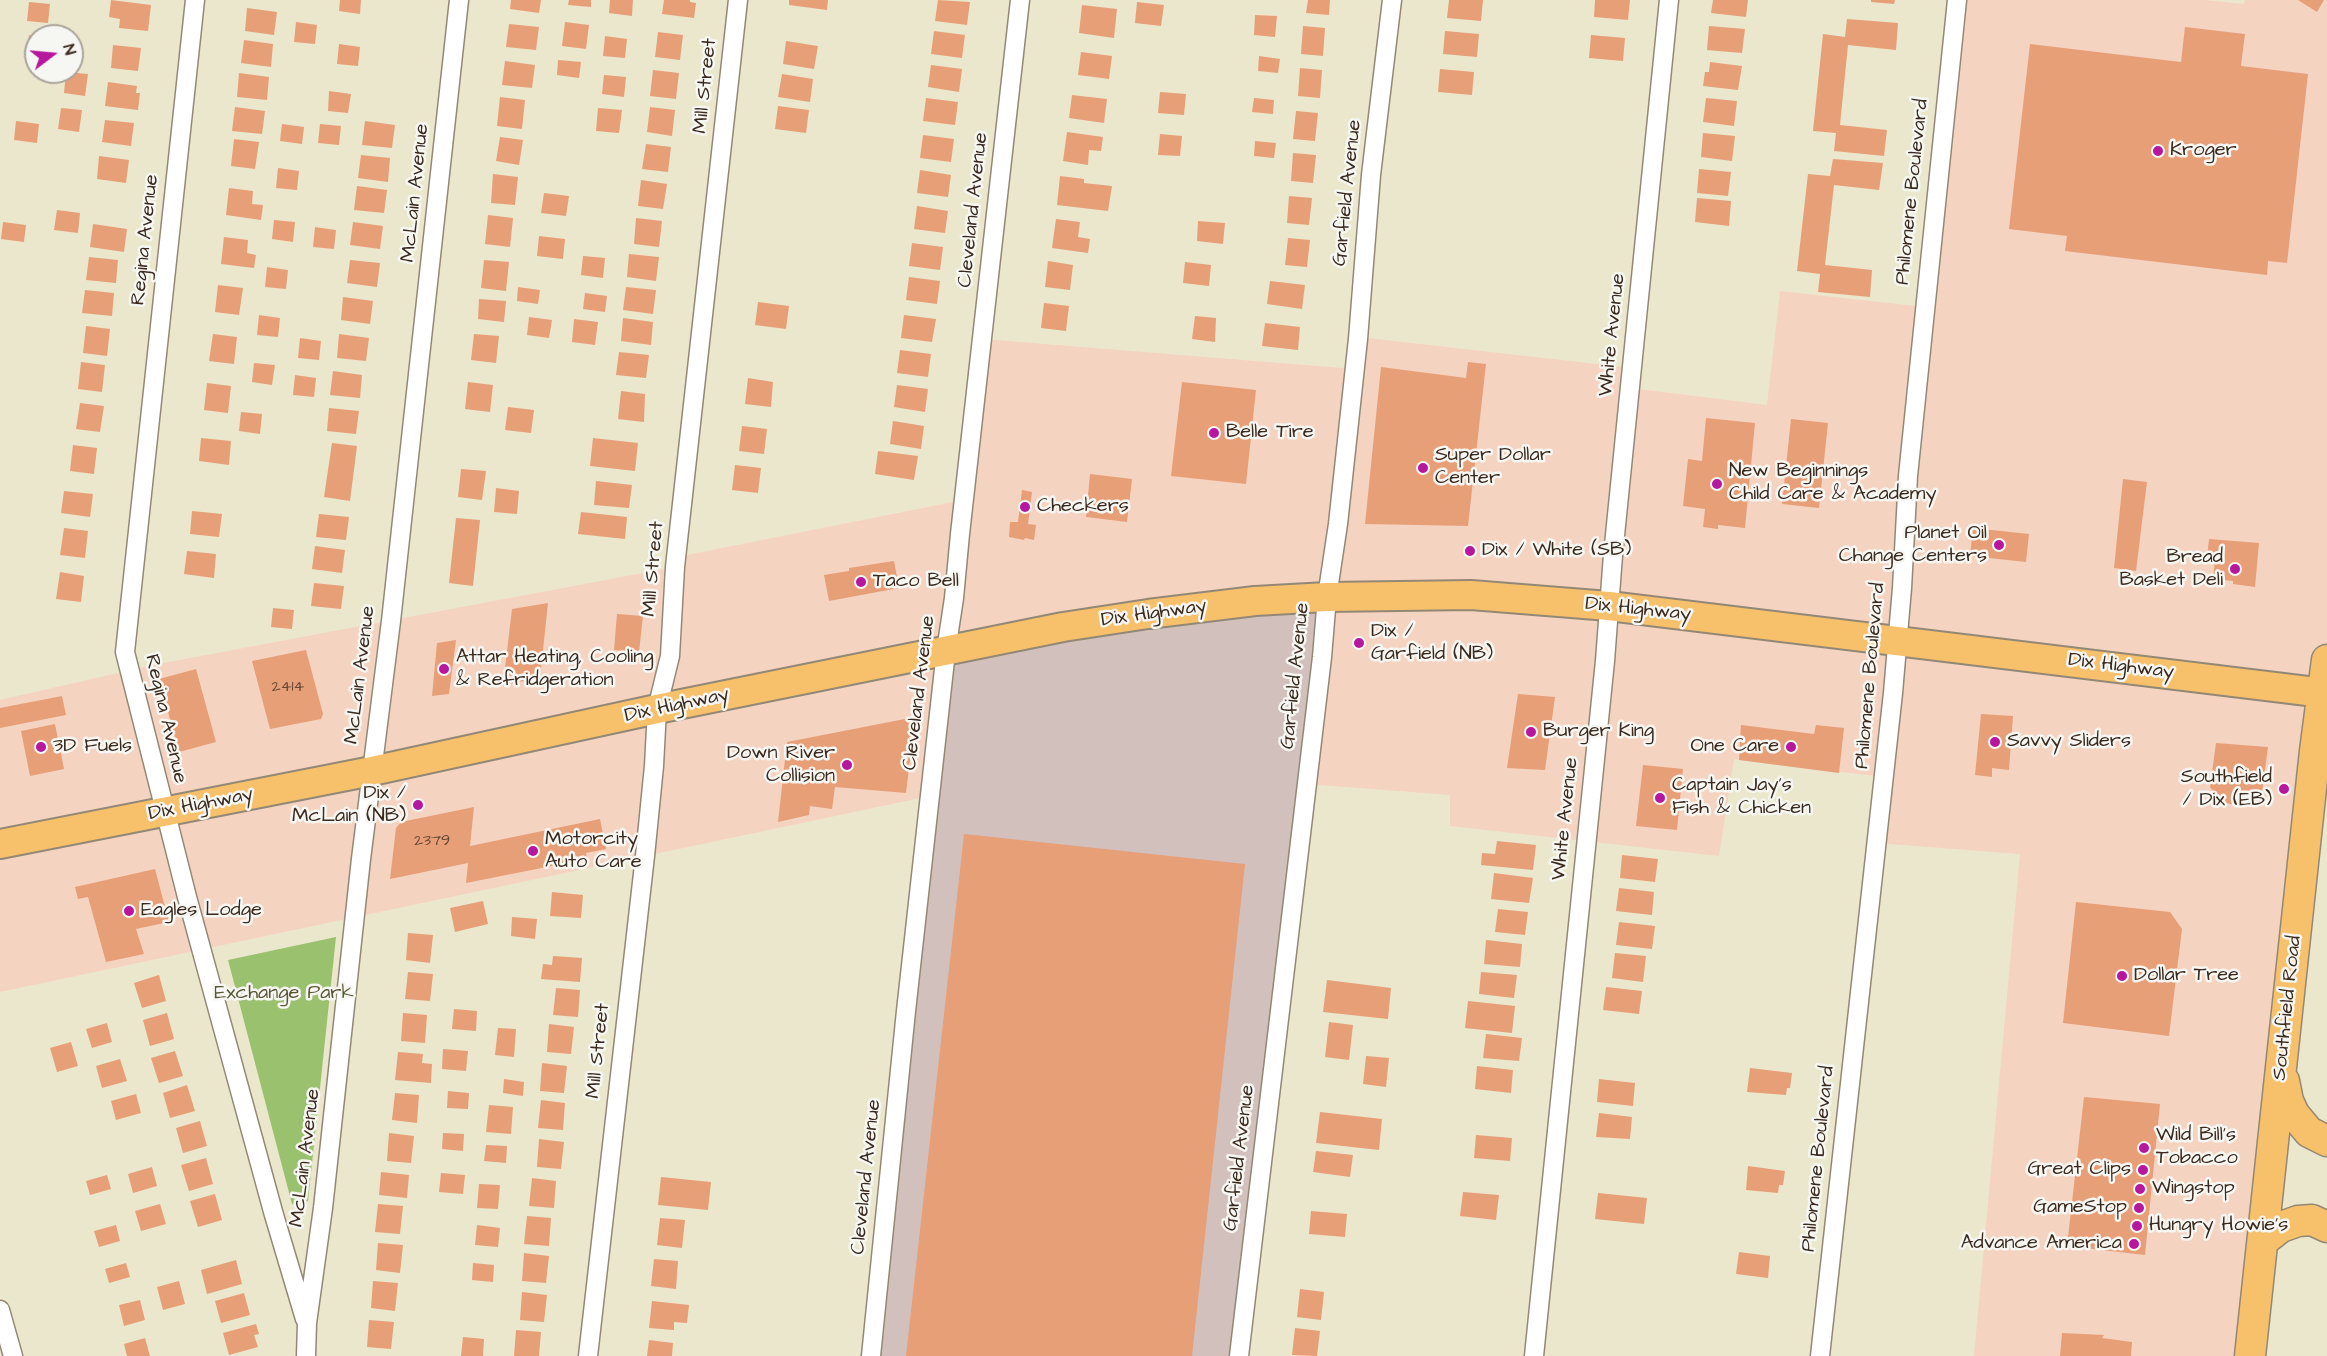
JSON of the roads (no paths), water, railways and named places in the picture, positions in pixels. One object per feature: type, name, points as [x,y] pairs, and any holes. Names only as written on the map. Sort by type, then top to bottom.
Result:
[{"type":"highway","name":"Southfield Road","points":[[2250,1356],[2315,751],[2327,660]]},
{"type":"highway","points":[[2282,1063],[2288,1101],[2294,1114],[2309,1132],[2327,1141]]},
{"type":"highway","points":[[2263,1241],[2281,1227],[2298,1221],[2312,1220],[2327,1227]]},
{"type":"main road","name":"Dix Highway","points":[[0,844],[372,771],[657,709],[1063,627],[1148,614],[1255,602],[1327,597],[1471,595],[1610,606],[2324,693]]},
{"type":"street","name":"Regina Avenue","points":[[195,0],[125,652],[164,812],[274,1215],[307,1323]]},
{"type":"street","name":"McLain Avenue","points":[[306,1356],[307,1323],[323,1208],[372,771],[392,621],[459,0]]},
{"type":"street","name":"Mill Street","points":[[588,1356],[645,856],[657,709],[670,656],[675,567],[738,0]]},
{"type":"street","name":"Cleveland Avenue","points":[[872,1356],[906,1011],[1020,0]]},
{"type":"street","name":"Garfield Avenue","points":[[1239,1356],[1322,657],[1327,597],[1339,514],[1358,337],[1371,175],[1392,0]]},
{"type":"street","name":"White Avenue","points":[[1534,1356],[1669,0]]},
{"type":"street","name":"Philomene Boulevard","points":[[1820,1356],[1897,640],[1908,476],[1936,185],[1957,0]]},
{"type":"street","points":[[0,1310],[13,1356]]},
{"type":"place","name":"Kroger","points":[[2158,151]]},
{"type":"place","name":"Belle Tire","points":[[1214,433]]},
{"type":"place","name":"Super Dollar Center","points":[[1423,468]]},
{"type":"place","name":"New Beginnings Child Care & Academy","points":[[1717,484]]},
{"type":"place","name":"Checkers","points":[[1025,507]]},
{"type":"place","name":"Planet Oil Change Centers","points":[[1999,545]]},
{"type":"place","name":"Dix / White (SB)","points":[[1470,551]]},
{"type":"place","name":"Bread Basket Deli","points":[[2235,569]]},
{"type":"place","name":"Taco Bell","points":[[861,582]]},
{"type":"place","name":"Dix / Garfield (NB)","points":[[1359,643]]},
{"type":"place","name":"Attar Heating, Cooling & Refridgeration","points":[[444,669]]},
{"type":"place","name":"Burger King","points":[[1531,732]]},
{"type":"place","name":"Savvy Sliders","points":[[1995,742]]},
{"type":"place","name":"3D Fuels","points":[[41,747]]},
{"type":"place","name":"One Care","points":[[1791,747]]},
{"type":"place","name":"Down River Collision","points":[[847,765]]},
{"type":"place","name":"Southfield / Dix (EB)","points":[[2284,789]]},
{"type":"place","name":"Captain Jay's Fish & Chicken","points":[[1660,798]]},
{"type":"place","name":"Dix / McLain (NB)","points":[[418,805]]},
{"type":"place","name":"Motorcity Auto Care","points":[[533,851]]},
{"type":"place","name":"Eagles Lodge","points":[[129,911]]},
{"type":"place","name":"Dollar Tree","points":[[2122,976]]},
{"type":"place","name":"Wild Bill's Tobacco","points":[[2144,1148]]},
{"type":"place","name":"Great Clips","points":[[2143,1170]]},
{"type":"place","name":"Wingstop","points":[[2140,1189]]},
{"type":"place","name":"GameStop","points":[[2139,1208]]},
{"type":"place","name":"Hungry Howie's","points":[[2137,1226]]},
{"type":"place","name":"Advance America","points":[[2134,1244]]},
{"type":"park label","name":"Exchange Park","points":[[284,994]]}]
